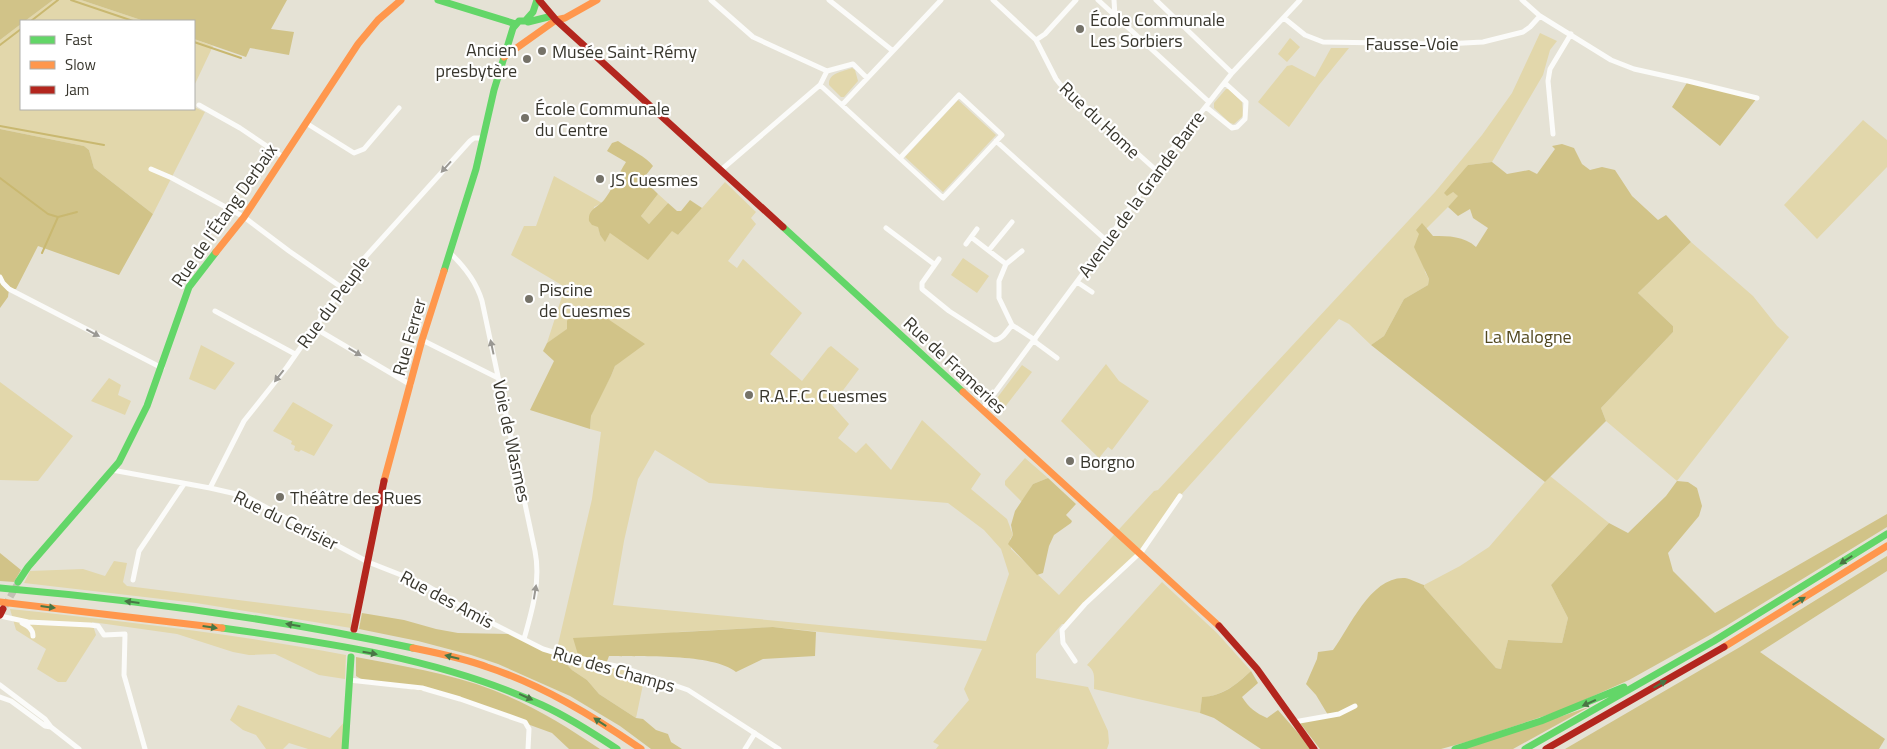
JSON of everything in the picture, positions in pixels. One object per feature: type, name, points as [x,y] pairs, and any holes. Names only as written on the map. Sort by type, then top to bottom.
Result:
[{"type":"main road","name":"Rue de l'Étang Derbaix","points":[[18,582],[28,566],[122,457],[134,435],[162,368],[189,287],[244,217],[358,44],[378,20],[401,0]]},
{"type":"main road","points":[[438,0],[514,27]]},
{"type":"main road","points":[[527,21],[538,0]]},
{"type":"main road","name":"Rue de Frameries","points":[[538,0],[554,18],[1225,632],[1257,669],[1314,749]]},
{"type":"main road","points":[[514,27],[519,21],[565,18],[597,0]]},
{"type":"main road","points":[[504,57],[526,42],[554,18]]},
{"type":"main road","points":[[527,21],[533,28],[534,35]]},
{"type":"main road","points":[[514,27],[516,38],[526,42]]},
{"type":"main road","name":"Rue Ferrer","points":[[354,628],[388,463],[422,340],[476,169],[482,138],[514,27]]},
{"type":"main road","points":[[1525,749],[1650,678],[1887,534]]},
{"type":"main road","points":[[1549,748],[1719,650],[1887,546]]},
{"type":"main road","points":[[0,588],[156,605],[274,622],[397,644],[457,658],[486,666],[549,692],[594,718],[641,749]]},
{"type":"main road","points":[[1,610],[155,619],[272,636],[396,658],[453,671],[499,686],[535,701],[588,730],[617,749]]},
{"type":"main road","points":[[345,749],[350,656]]},
{"type":"main road","points":[[1455,749],[1528,726],[1586,704],[1637,680],[1650,678]]},
{"type":"street","points":[[711,0],[753,38],[827,72],[853,64],[867,78]]},
{"type":"street","points":[[829,0],[893,51]]},
{"type":"street","points":[[842,105],[941,0]]},
{"type":"street","points":[[993,0],[1036,40],[1045,34],[1076,0]]},
{"type":"street","points":[[1000,6],[1002,0]]},
{"type":"street","points":[[1098,0],[1208,104]]},
{"type":"street","points":[[1114,0],[1115,16]]},
{"type":"street","points":[[1156,0],[1232,73]]},
{"type":"street","name":"Avenue de la Grande Barre","points":[[982,410],[1077,282],[1156,170],[1232,73],[1300,0]]},
{"type":"street","points":[[1522,0],[1540,16],[1610,60],[1634,69],[1688,80],[1757,98]]},
{"type":"street","name":"Fausse-Voie","points":[[1284,18],[1305,35],[1323,42],[1445,44],[1483,42],[1516,35],[1530,27],[1540,16]]},
{"type":"street","points":[[1553,134],[1548,81],[1550,69],[1571,34]]},
{"type":"street","name":"Rue du Home","points":[[1036,40],[1060,84],[1156,170]]},
{"type":"street","points":[[721,170],[820,85],[827,72]]},
{"type":"street","name":"Avenue de la Grande Barre","points":[[1208,104],[1232,128],[1237,127],[1245,119],[1247,116],[1246,102],[1225,83]]},
{"type":"street","points":[[820,85],[943,198],[1002,135],[959,95],[901,158]]},
{"type":"street","points":[[199,105],[240,128],[283,157]]},
{"type":"street","points":[[306,123],[354,153],[357,153],[364,149],[399,108]]},
{"type":"street","name":"Rue du Peuple","points":[[210,488],[244,421],[295,354],[358,264],[465,146],[474,138],[482,138]]},
{"type":"street","points":[[996,141],[1106,241]]},
{"type":"street","points":[[152,170],[172,178],[244,217],[289,251],[342,287]]},
{"type":"street","points":[[989,250],[1012,222]]},
{"type":"street","points":[[886,228],[934,264]]},
{"type":"street","points":[[966,244],[977,229]]},
{"type":"street","points":[[971,237],[1006,264]]},
{"type":"street","points":[[1022,251],[1006,264],[999,281],[999,298],[1012,325],[1057,358]]},
{"type":"street","name":"Voie de Wasmes","points":[[450,253],[470,274],[478,288],[484,307],[538,564],[532,614],[524,639]]},
{"type":"street","points":[[938,259],[921,286],[922,289],[949,312],[994,340],[1002,337],[1012,325]]},
{"type":"street","points":[[0,277],[9,289],[162,368]]},
{"type":"street","name":"Avenue de la Grande Barre","points":[[1077,282],[1092,292]]},
{"type":"street","points":[[215,311],[295,354]]},
{"type":"street","points":[[313,327],[411,385]]},
{"type":"street","points":[[422,340],[498,378]]},
{"type":"street","name":"Rue du Cerisier","points":[[112,470],[245,496],[368,562]]},
{"type":"street","points":[[133,580],[139,551],[184,484]]},
{"type":"street","points":[[1075,661],[1063,643],[1062,630],[1085,604],[1139,554],[1154,536],[1180,496]]},
{"type":"street","name":"Rue des Amis","points":[[368,562],[424,584],[474,614],[524,639]]},
{"type":"street","points":[[1,610],[30,628],[34,636]]},
{"type":"street","points":[[18,620],[90,624],[98,626],[104,636],[125,634],[124,675],[145,749]]},
{"type":"street","name":"Rue des Champs","points":[[524,639],[556,653],[625,668],[688,690],[779,749]]},
{"type":"street","points":[[348,680],[422,688],[525,722],[529,729],[528,749]]},
{"type":"street","points":[[0,686],[45,719],[51,727],[79,749]]},
{"type":"street","points":[[0,697],[11,702],[45,726],[51,727]]},
{"type":"street","points":[[1294,722],[1340,714],[1355,706]]},
{"type":"street","points":[[745,749],[755,733]]},
{"type":"shaded area","points":[[53,0],[81,0],[141,20],[26,20]]},
{"type":"shaded area","points":[[20,25],[20,110],[195,110],[195,107],[205,112],[153,214],[94,168],[89,150],[84,146],[0,129],[0,40]]},
{"type":"shaded area","points":[[1540,33],[1557,41],[1550,50],[1543,75],[1492,162],[1468,165],[1453,192],[1459,196],[1419,234],[1425,272],[1429,279],[1428,285],[1404,299],[1384,336],[1371,345],[1349,324],[1339,319],[1180,496],[1137,554],[1067,624],[1062,624],[1036,654],[1036,678],[1088,687],[1108,731],[1109,743],[1107,749],[936,749],[939,745],[933,742],[969,700],[964,689],[982,649],[773,627],[678,632],[579,658],[645,675],[636,718],[599,694],[587,680],[572,670],[556,653],[592,499],[601,432],[590,429],[591,416],[615,366],[623,358],[580,316],[567,321],[568,329],[547,343],[565,287],[511,255],[524,226],[536,226],[554,176],[602,203],[594,207],[592,225],[598,226],[600,235],[605,241],[610,233],[673,231],[678,235],[725,182],[756,212],[751,218],[756,224],[728,261],[737,268],[743,259],[802,313],[770,354],[802,381],[831,346],[859,369],[832,405],[849,424],[838,438],[856,453],[866,443],[891,470],[922,420],[981,474],[971,489],[1007,519],[1013,535],[1010,539],[1011,549],[1059,595],[1435,192],[1482,135],[1512,93]],"holes":[[[655,450],[709,483],[948,503],[984,530],[1001,549],[1009,574],[986,641],[613,605],[624,541],[638,479]]]},
{"type":"shaded area","points":[[1290,38],[1300,47],[1287,62],[1278,54]]},
{"type":"shaded area","points":[[195,39],[213,46],[195,84]]},
{"type":"shaded area","points":[[1331,48],[1349,48],[1319,85],[1289,127],[1258,102],[1287,66],[1292,65],[1315,77]]},
{"type":"shaded area","points":[[852,68],[855,70],[858,81],[844,97],[841,97],[829,85],[829,81],[833,75]]},
{"type":"shaded area","points":[[1226,89],[1229,89],[1242,102],[1243,116],[1234,124],[1230,123],[1214,108],[1214,103]]},
{"type":"shaded area","points":[[958,100],[996,135],[943,192],[905,157]]},
{"type":"shaded area","points":[[1863,120],[1887,140],[1887,167],[1817,239],[1784,205]]},
{"type":"shaded area","points":[[658,194],[668,203],[649,224],[641,216]]},
{"type":"shaded area","points":[[1691,242],[1753,296],[1777,326],[1789,337],[1677,481],[1606,421],[1601,408],[1673,332],[1673,326],[1638,293]]},
{"type":"shaded area","points":[[963,258],[989,276],[977,293],[951,275]]},
{"type":"shaded area","points":[[201,345],[235,363],[215,390],[189,379]]},
{"type":"shaded area","points":[[1106,364],[1119,381],[1149,401],[1112,450],[1108,447],[1099,458],[1061,421]]},
{"type":"shaded area","points":[[1022,365],[1032,372],[998,416],[992,411],[991,406]]},
{"type":"shaded area","points":[[109,378],[121,385],[118,395],[131,401],[125,415],[91,401]]},
{"type":"shaded area","points":[[0,382],[73,436],[38,481],[0,480]]},
{"type":"shaded area","points":[[293,402],[333,425],[314,456],[301,450],[299,452],[294,450],[295,446],[291,444],[292,441],[273,431]]},
{"type":"shaded area","points":[[1025,458],[1048,478],[1033,484],[1022,502],[1005,485],[1005,481]]},
{"type":"shaded area","points":[[1550,476],[1609,523],[1551,585],[1568,618],[1562,643],[1508,640],[1501,669],[1496,668],[1424,585],[1460,566],[1489,547]]},
{"type":"shaded area","points":[[114,561],[127,563],[123,582],[127,586],[351,614],[351,628],[196,603],[24,583],[30,571],[83,569],[105,576]]},
{"type":"shaded area","points":[[1162,582],[1217,633],[1251,671],[1229,689],[1210,697],[1202,698],[1200,713],[1094,689],[1093,672],[1087,665]]},
{"type":"shaded area","points":[[10,609],[179,629],[346,655],[345,679],[319,675],[275,654],[249,655],[233,652],[177,634],[92,622],[96,635],[66,682],[58,682],[37,669],[46,649],[16,630]]},
{"type":"shaded area","points":[[238,705],[330,738],[346,720],[345,749],[308,749],[289,743],[283,749],[266,749],[256,735],[243,730],[230,720]]},
{"type":"green space","points":[[0,0],[53,0],[26,20],[20,20],[20,25],[0,40]]},
{"type":"green space","points":[[81,0],[287,0],[271,29],[294,32],[289,55],[250,48],[246,57],[195,39],[195,20],[141,20]]},
{"type":"green space","points":[[1688,81],[1757,98],[1720,146],[1672,107]]},
{"type":"green space","points":[[0,129],[84,146],[89,150],[94,168],[153,214],[119,275],[38,246],[16,289],[9,289],[8,297],[0,308]]},
{"type":"green space","points":[[618,141],[642,156],[653,166],[643,179],[658,194],[641,216],[649,224],[668,203],[677,211],[681,211],[690,200],[702,208],[678,235],[672,231],[648,260],[610,233],[605,242],[600,235],[598,227],[592,225],[589,221],[591,212],[604,200],[626,162],[607,151],[612,143]]},
{"type":"green space","name":"La Malogne","points":[[1562,144],[1574,148],[1582,164],[1590,170],[1602,167],[1615,170],[1632,196],[1658,220],[1666,215],[1691,242],[1638,293],[1673,326],[1673,332],[1601,408],[1606,421],[1545,482],[1371,345],[1384,336],[1404,299],[1428,285],[1429,279],[1414,247],[1419,234],[1416,230],[1422,223],[1433,236],[1461,239],[1476,247],[1488,228],[1473,218],[1470,209],[1458,216],[1448,207],[1458,196],[1453,192],[1447,196],[1444,193],[1468,165],[1492,162],[1507,174],[1529,170],[1537,174],[1555,149],[1552,146]]},
{"type":"green space","points":[[587,311],[596,311],[645,344],[615,366],[591,416],[590,429],[530,410],[554,361],[543,351],[547,343],[567,329],[570,313],[578,312],[581,316]]},
{"type":"green space","points":[[1048,478],[1076,504],[1066,515],[1072,521],[1071,523],[1054,535],[1049,546],[1043,573],[1037,575],[1008,544],[1013,535],[1011,525],[1015,511],[1033,484]]},
{"type":"green space","points":[[1677,481],[1688,482],[1697,488],[1702,506],[1699,516],[1668,553],[1673,571],[1715,613],[1887,514],[1887,527],[1726,626],[1629,680],[1562,710],[1470,741],[1441,749],[1320,749],[1300,723],[1328,715],[1316,695],[1306,684],[1317,659],[1318,652],[1333,650],[1354,617],[1372,594],[1382,585],[1393,580],[1405,578],[1424,585],[1496,668],[1501,669],[1508,640],[1562,643],[1568,618],[1551,585],[1609,523],[1628,533],[1666,496]]},
{"type":"green space","points":[[0,553],[21,570],[14,582],[0,581]]},
{"type":"green space","points":[[1887,556],[1887,571],[1760,652],[1885,739],[1879,749],[1565,749],[1740,647]]},
{"type":"green space","points":[[362,613],[404,620],[458,633],[513,634],[556,653],[572,670],[587,680],[599,694],[636,718],[643,719],[656,730],[668,734],[671,742],[682,749],[651,749],[620,726],[570,696],[498,664],[418,641],[359,629]]},
{"type":"green space","points":[[773,627],[816,632],[815,656],[763,659],[736,672],[711,662],[676,657],[609,656],[606,664],[579,658],[573,638]]},
{"type":"green space","points":[[356,657],[442,674],[493,690],[548,716],[600,749],[569,749],[552,733],[444,694],[366,682],[356,676]]},
{"type":"green space","points":[[1251,671],[1258,683],[1242,697],[1245,701],[1253,710],[1267,718],[1278,710],[1312,749],[1261,749],[1214,718],[1200,713],[1202,697],[1229,689]]},
{"type":"green space","points":[[1589,707],[1513,749],[1464,749]]},
{"type":"waterway","points":[[32,20],[58,0]]},
{"type":"waterway","points":[[71,0],[130,20]]},
{"type":"waterway","points":[[0,45],[20,30]]},
{"type":"waterway","points":[[195,42],[241,58]]},
{"type":"waterway","points":[[0,126],[104,145]]},
{"type":"waterway","points":[[0,178],[48,214],[58,217],[77,212]]},
{"type":"waterway","points":[[42,253],[58,217]]},
{"type":"tunnel","points":[[5,606],[17,585]]},
{"type":"traffic: fast","points":[[438,0],[516,24]]},
{"type":"traffic: fast","points":[[444,271],[476,169],[494,90],[513,28],[519,21],[525,21],[533,12],[537,0]]},
{"type":"traffic: fast","points":[[528,22],[552,16]]},
{"type":"traffic: fast","points":[[783,227],[963,392]]},
{"type":"traffic: fast","points":[[18,582],[28,567],[119,462],[147,406],[189,287],[216,252]]},
{"type":"traffic: fast","points":[[1525,749],[1714,641],[1887,534]]},
{"type":"traffic: fast","points":[[0,588],[104,598],[259,619],[413,648]]},
{"type":"traffic: fast","points":[[222,628],[304,640],[385,655],[465,676],[504,689],[542,705],[617,749]]},
{"type":"traffic: fast","points":[[345,749],[351,657]]},
{"type":"traffic: fast","points":[[1455,749],[1541,721],[1624,687]]},
{"type":"traffic: slow","points":[[216,252],[244,217],[358,44],[378,20],[401,0]]},
{"type":"traffic: slow","points":[[504,57],[556,20],[565,18],[597,0]]},
{"type":"traffic: slow","points":[[384,481],[422,340],[444,271]]},
{"type":"traffic: slow","points":[[963,392],[1219,626]]},
{"type":"traffic: slow","points":[[1724,647],[1887,546]]},
{"type":"traffic: slow","points":[[0,602],[222,628]]},
{"type":"traffic: slow","points":[[413,648],[469,661],[528,683],[586,713],[641,749]]},
{"type":"traffic: jam","points":[[539,0],[556,20],[783,227]]},
{"type":"traffic: jam","points":[[354,629],[384,481]]},
{"type":"traffic: jam","points":[[0,615],[3,609]]},
{"type":"traffic: jam","points":[[1219,626],[1257,669],[1314,749]]},
{"type":"traffic: jam","points":[[1546,749],[1724,647]]},
{"type":"place","name":"École Communale Les Sorbiers","points":[[1080,29]]},
{"type":"place","name":"Musée Saint-Rémy","points":[[542,51]]},
{"type":"place","name":"Ancien presbytère","points":[[527,59]]},
{"type":"place","name":"École Communale du Centre","points":[[525,118]]},
{"type":"place","name":"JS Cuesmes","points":[[600,179]]},
{"type":"place","name":"Piscine de Cuesmes","points":[[529,299]]},
{"type":"place","name":"R.A.F.C. Cuesmes","points":[[749,395]]},
{"type":"place","name":"Borgno","points":[[1070,461]]},
{"type":"place","name":"Théâtre des Rues","points":[[280,497]]}]
